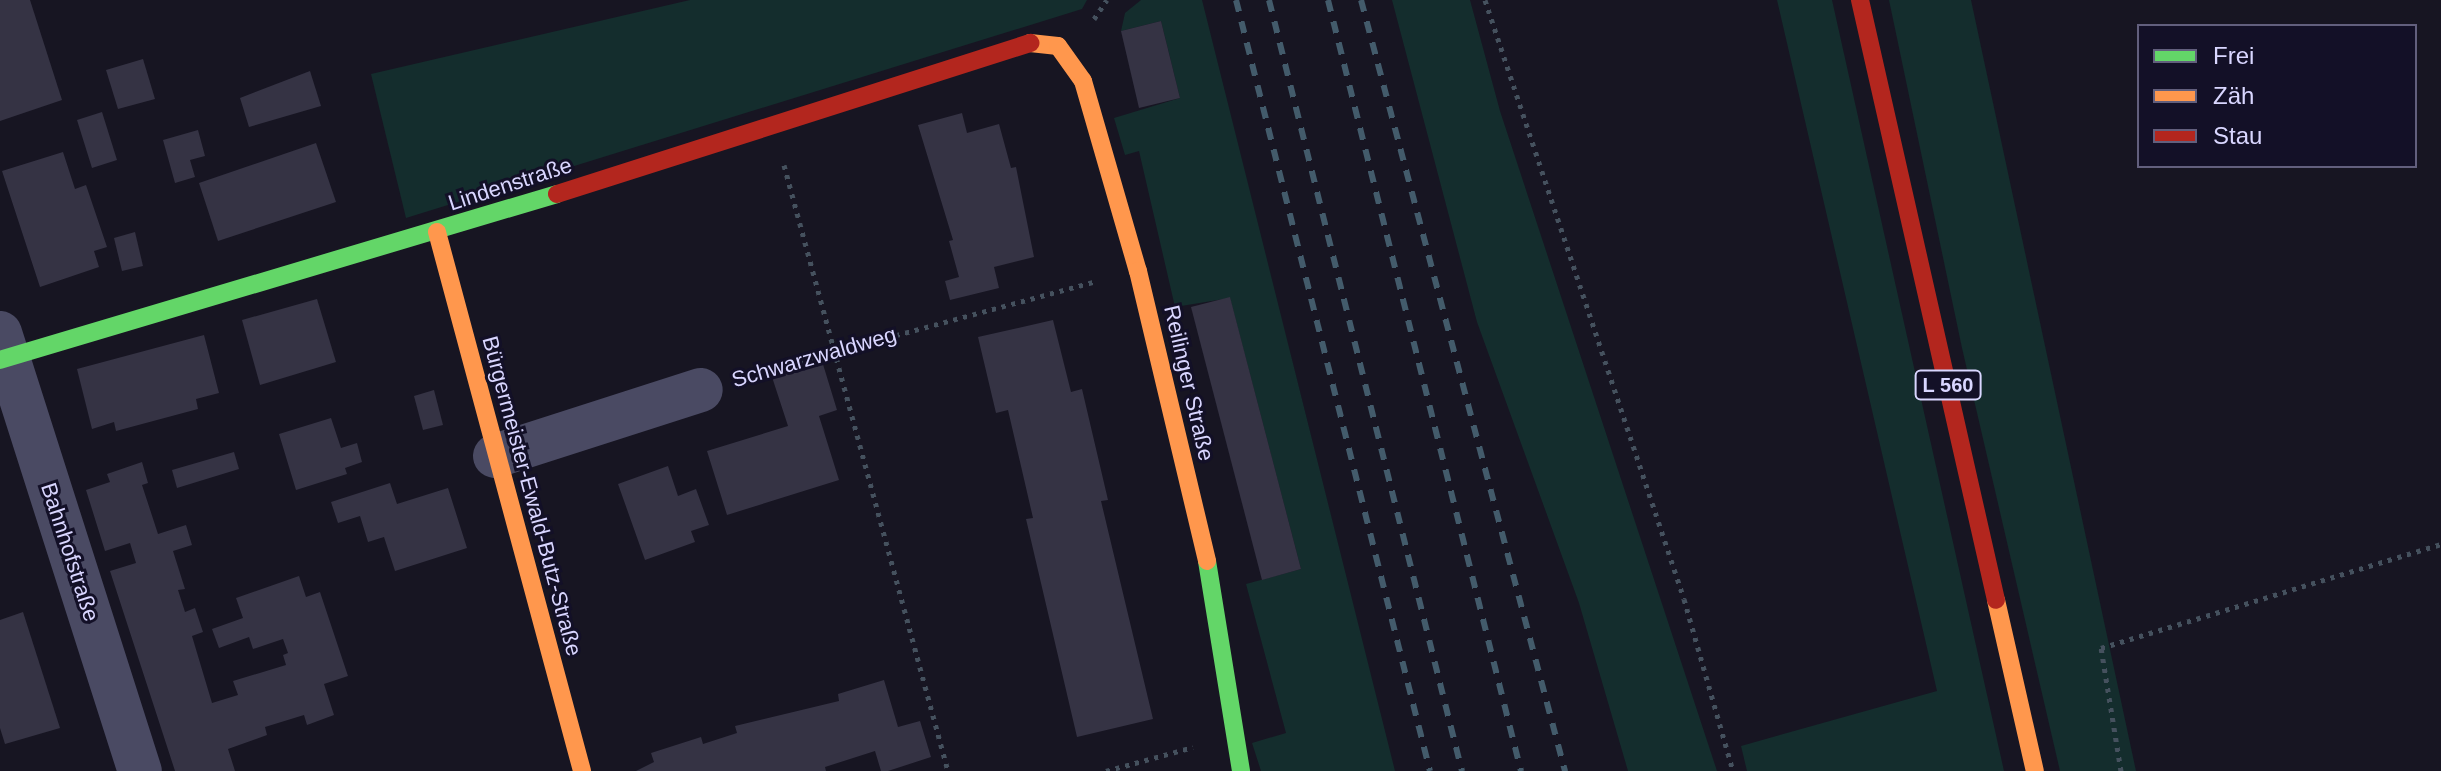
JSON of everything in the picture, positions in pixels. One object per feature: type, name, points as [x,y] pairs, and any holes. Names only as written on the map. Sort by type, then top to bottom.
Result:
[{"type":"street","name":"L 560","points":[[1860,0],[2035,771]]},
{"type":"street","name":"Lindenstraße","points":[[3,350],[437,232],[1031,43]]},
{"type":"street","name":"Reilinger Straße","points":[[1031,43],[1058,46],[1077,65],[1138,271],[1214,588],[1232,736],[1241,771]]},
{"type":"street","name":"Bürgermeister-Ewald-Butz-Straße","points":[[437,232],[582,771]]},
{"type":"street","name":"Bahnhofstraße","points":[[3,350],[140,771]]},
{"type":"street","name":"Schwarzwaldweg","points":[[495,456],[701,390]]},
{"type":"path","points":[[1485,0],[1684,599],[1733,771]]},
{"type":"path","points":[[773,126],[948,771]]},
{"type":"path","name":"Schwarzwaldweg","points":[[701,390],[835,348],[1138,271]]},
{"type":"path","points":[[2121,771],[2101,648],[2441,544]]},
{"type":"path","points":[[1106,771],[1232,736]]},
{"type":"green space","points":[[690,0],[1087,0],[1082,9],[406,218],[371,74]]},
{"type":"green space","points":[[1141,0],[1202,0],[1395,771],[1261,771],[1252,743],[1286,733],[1246,584],[1301,569],[1230,298],[1175,307],[1139,151],[1125,155],[1114,118],[1180,98],[1161,21],[1121,31],[1125,13]]},
{"type":"green space","points":[[1392,0],[1470,0],[1500,111],[1717,771],[1628,771],[1579,603],[1477,322]]},
{"type":"green space","points":[[1777,0],[1832,0],[2004,771],[1747,771],[1741,746],[1937,691]]},
{"type":"green space","points":[[1889,0],[1971,0],[2136,771],[2060,771],[1962,348]]},
{"type":"building","points":[[0,0],[30,0],[62,100],[0,121]]},
{"type":"building","points":[[1161,21],[1180,98],[1139,108],[1121,31]]},
{"type":"building","points":[[143,59],[155,99],[118,109],[106,70]]},
{"type":"building","points":[[310,71],[321,106],[249,127],[240,98]]},
{"type":"building","points":[[102,112],[117,160],[92,168],[77,120]]},
{"type":"building","points":[[962,113],[967,133],[999,124],[1011,168],[1016,167],[1034,257],[994,267],[999,288],[950,300],[945,281],[959,277],[949,241],[953,240],[918,125]]},
{"type":"building","points":[[198,130],[205,156],[190,160],[195,177],[175,183],[163,140]]},
{"type":"building","points":[[316,143],[336,202],[218,241],[199,183]]},
{"type":"building","points":[[63,152],[75,189],[86,185],[107,247],[94,251],[99,267],[40,287],[2,171]]},
{"type":"building","points":[[135,232],[143,266],[122,271],[114,238]]},
{"type":"building","points":[[1230,297],[1301,569],[1262,580],[1191,307]]},
{"type":"building","points":[[317,299],[336,362],[260,385],[242,320]]},
{"type":"building","points":[[1053,320],[1071,392],[1082,389],[1108,500],[1101,501],[1153,719],[1077,737],[1026,519],[1033,518],[1008,410],[996,413],[978,337]]},
{"type":"building","points":[[204,335],[219,393],[196,399],[198,409],[116,431],[114,422],[92,429],[77,369]]},
{"type":"building","points":[[822,361],[837,410],[819,416],[839,480],[727,515],[707,451],[788,426],[772,377]]},
{"type":"building","points":[[434,390],[443,425],[423,430],[414,396]]},
{"type":"building","points":[[331,418],[341,448],[357,443],[362,462],[345,468],[347,474],[296,490],[279,434]]},
{"type":"building","points":[[234,452],[239,469],[177,488],[172,470]]},
{"type":"building","points":[[142,462],[148,483],[142,485],[158,534],[186,525],[192,545],[173,551],[185,589],[178,590],[185,612],[195,608],[203,632],[192,636],[212,703],[238,695],[233,681],[286,665],[283,655],[288,653],[283,639],[253,649],[249,637],[219,648],[212,629],[243,618],[236,598],[299,576],[306,597],[320,592],[348,676],[324,684],[334,715],[307,725],[304,715],[265,727],[267,735],[228,749],[235,771],[175,771],[110,571],[136,563],[130,543],[105,551],[86,490],[110,482],[107,474]]},
{"type":"building","points":[[668,466],[678,496],[696,489],[709,525],[691,531],[695,542],[645,560],[618,484]]},
{"type":"building","points":[[390,483],[397,504],[448,488],[467,548],[395,571],[384,537],[368,542],[360,516],[338,523],[331,502]]},
{"type":"building","points":[[23,612],[60,728],[5,744],[0,728],[0,620]]},
{"type":"building","points":[[884,680],[898,727],[920,721],[931,757],[888,771],[881,771],[875,751],[825,767],[826,771],[636,771],[654,762],[651,753],[701,737],[703,744],[737,733],[735,726],[839,701],[838,694]]},
{"type":"railway","points":[[1236,0],[1430,771]]},
{"type":"railway","points":[[1269,0],[1462,771]]},
{"type":"railway","points":[[1328,0],[1521,771]]},
{"type":"railway","points":[[1361,0],[1565,771]]},
{"type":"traffic: fast","points":[[0,360],[557,194]]},
{"type":"traffic: fast","points":[[1207,561],[1241,771]]},
{"type":"traffic: slow","points":[[1030,43],[1058,46],[1083,81],[1138,271],[1207,561]]},
{"type":"traffic: slow","points":[[437,232],[582,771]]},
{"type":"traffic: slow","points":[[1996,600],[2035,771]]},
{"type":"traffic: jam","points":[[1860,0],[1996,600]]},
{"type":"traffic: jam","points":[[557,194],[1030,43]]}]
